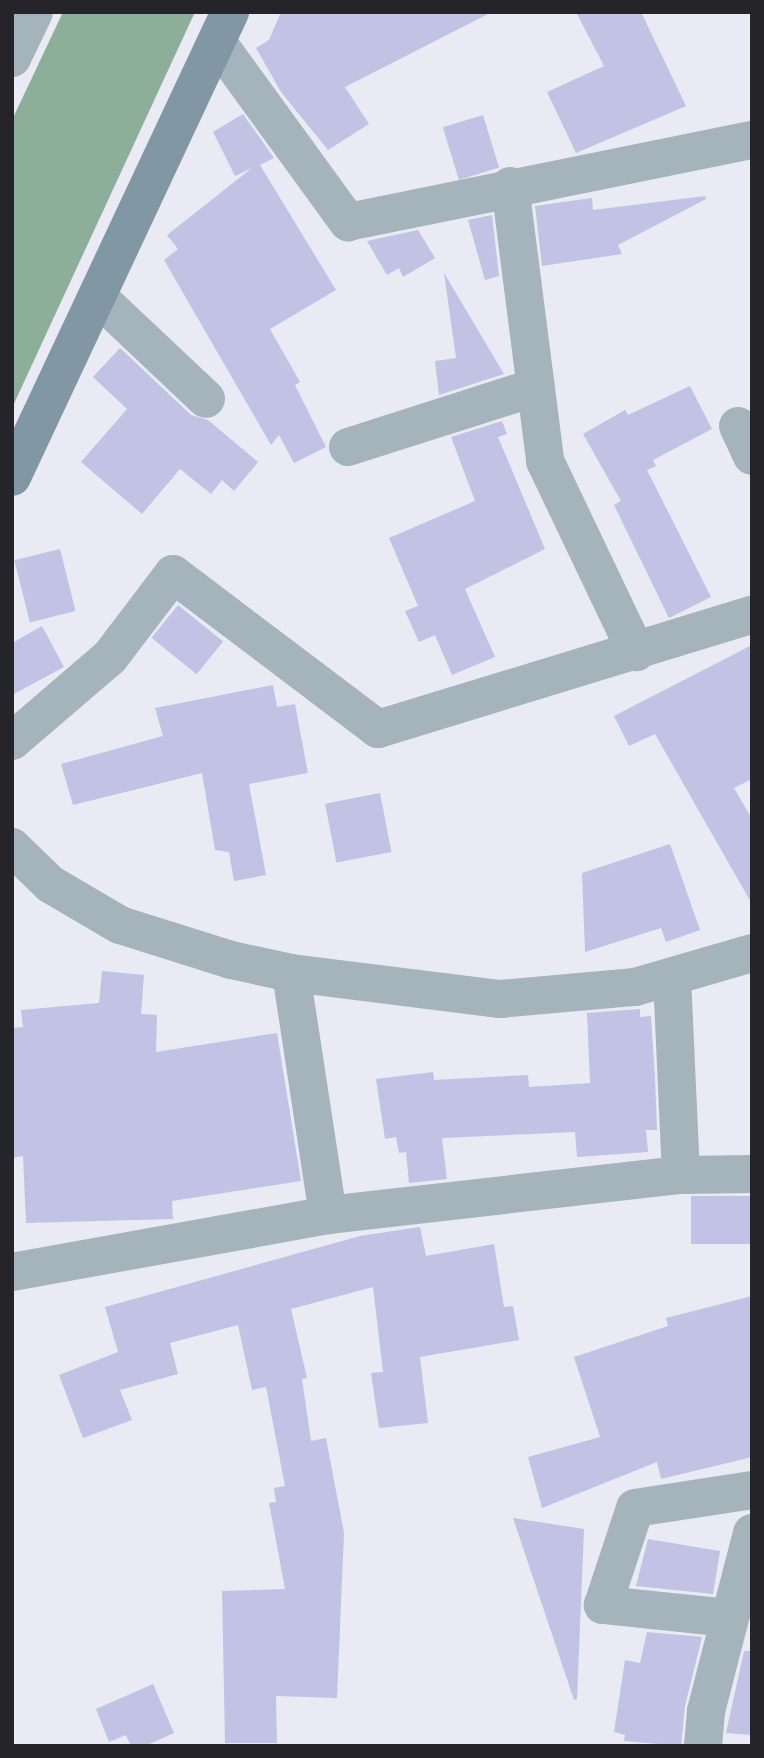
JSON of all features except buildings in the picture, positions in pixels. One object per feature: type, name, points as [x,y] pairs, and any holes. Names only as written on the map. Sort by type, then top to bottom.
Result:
[{"type":"street","points":[[12,58],[34,12]]},
{"type":"street","points":[[223,27],[348,222],[510,186],[752,140]]},
{"type":"street","points":[[12,477],[99,298],[223,27]]},
{"type":"street","points":[[510,186],[545,461],[636,652]]},
{"type":"street","points":[[99,298],[206,399]]},
{"type":"street","points":[[348,447],[536,387]]},
{"type":"street","points":[[12,741],[110,657],[173,574],[378,729],[752,615]]},
{"type":"street","points":[[12,847],[50,884],[120,925],[230,960],[291,973],[500,999],[635,987],[752,953]]},
{"type":"street","points":[[291,973],[328,1214]]},
{"type":"street","points":[[672,977],[681,1175]]},
{"type":"street","points":[[12,1272],[328,1214],[681,1175],[752,1174]]},
{"type":"street","points":[[729,1618],[603,1605],[635,1508],[752,1490]]},
{"type":"street","points":[[703,1746],[706,1711],[752,1533]]},
{"type":"green space","points":[[63,12],[195,12],[12,408],[12,120]]}]
